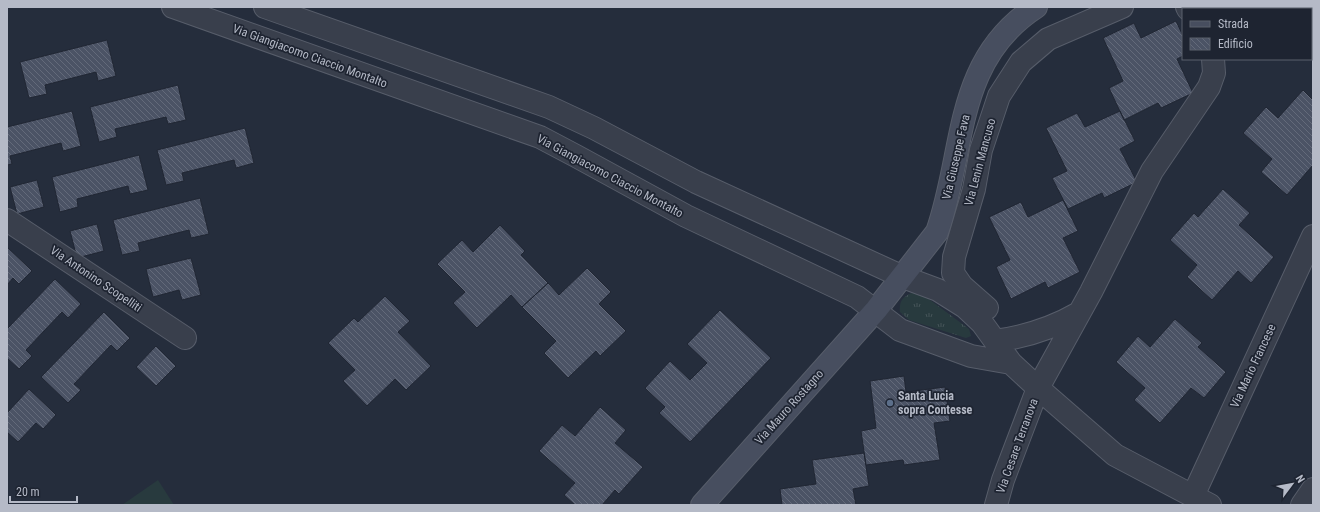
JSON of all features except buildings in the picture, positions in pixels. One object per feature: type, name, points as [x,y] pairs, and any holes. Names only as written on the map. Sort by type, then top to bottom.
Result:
[{"type":"street","name":"Via Giangiacomo Ciaccio Montalto","points":[[173,7],[540,137],[686,216],[857,297],[876,310],[900,330],[971,356],[1011,363]]},
{"type":"street","points":[[265,7],[549,107],[594,128],[696,182],[903,277],[938,290],[965,306],[1001,340],[1011,363],[1115,455],[1202,501]]},
{"type":"street","name":"Via Giuseppe Fava","points":[[876,310],[937,232],[942,218],[960,132],[973,86],[985,60],[994,45],[1010,28],[1036,7]]},
{"type":"street","name":"Via Lenin Mancuso","points":[[1001,340],[998,320],[988,308],[962,286],[953,273],[954,257],[974,189],[981,150],[999,96],[1021,62],[1048,39],[1122,7]]},
{"type":"street","points":[[1038,388],[1079,313],[1152,171],[1209,87],[1214,73],[1213,60]]},
{"type":"street","name":"Via Antonino Scopelliti","points":[[7,220],[185,338]]},
{"type":"street","name":"Via Mario Francese","points":[[1202,501],[1313,236]]},
{"type":"street","name":"Via Mauro Rostagno","points":[[702,505],[876,310]]},
{"type":"street","points":[[1001,340],[1042,330],[1065,321],[1079,313]]},
{"type":"street","name":"Via Cesare Terranova","points":[[996,505],[1003,480],[1038,388]]},
{"type":"street","points":[[1302,505],[1313,489]]},
{"type":"green space","points":[[916,291],[969,329],[971,336],[966,338],[909,320],[900,312],[900,307],[906,296]]},
{"type":"green space","points":[[158,480],[174,505],[122,505]]},
{"type":"place","name":"Santa Lucia sopra Contesse","points":[[890,403]]}]
